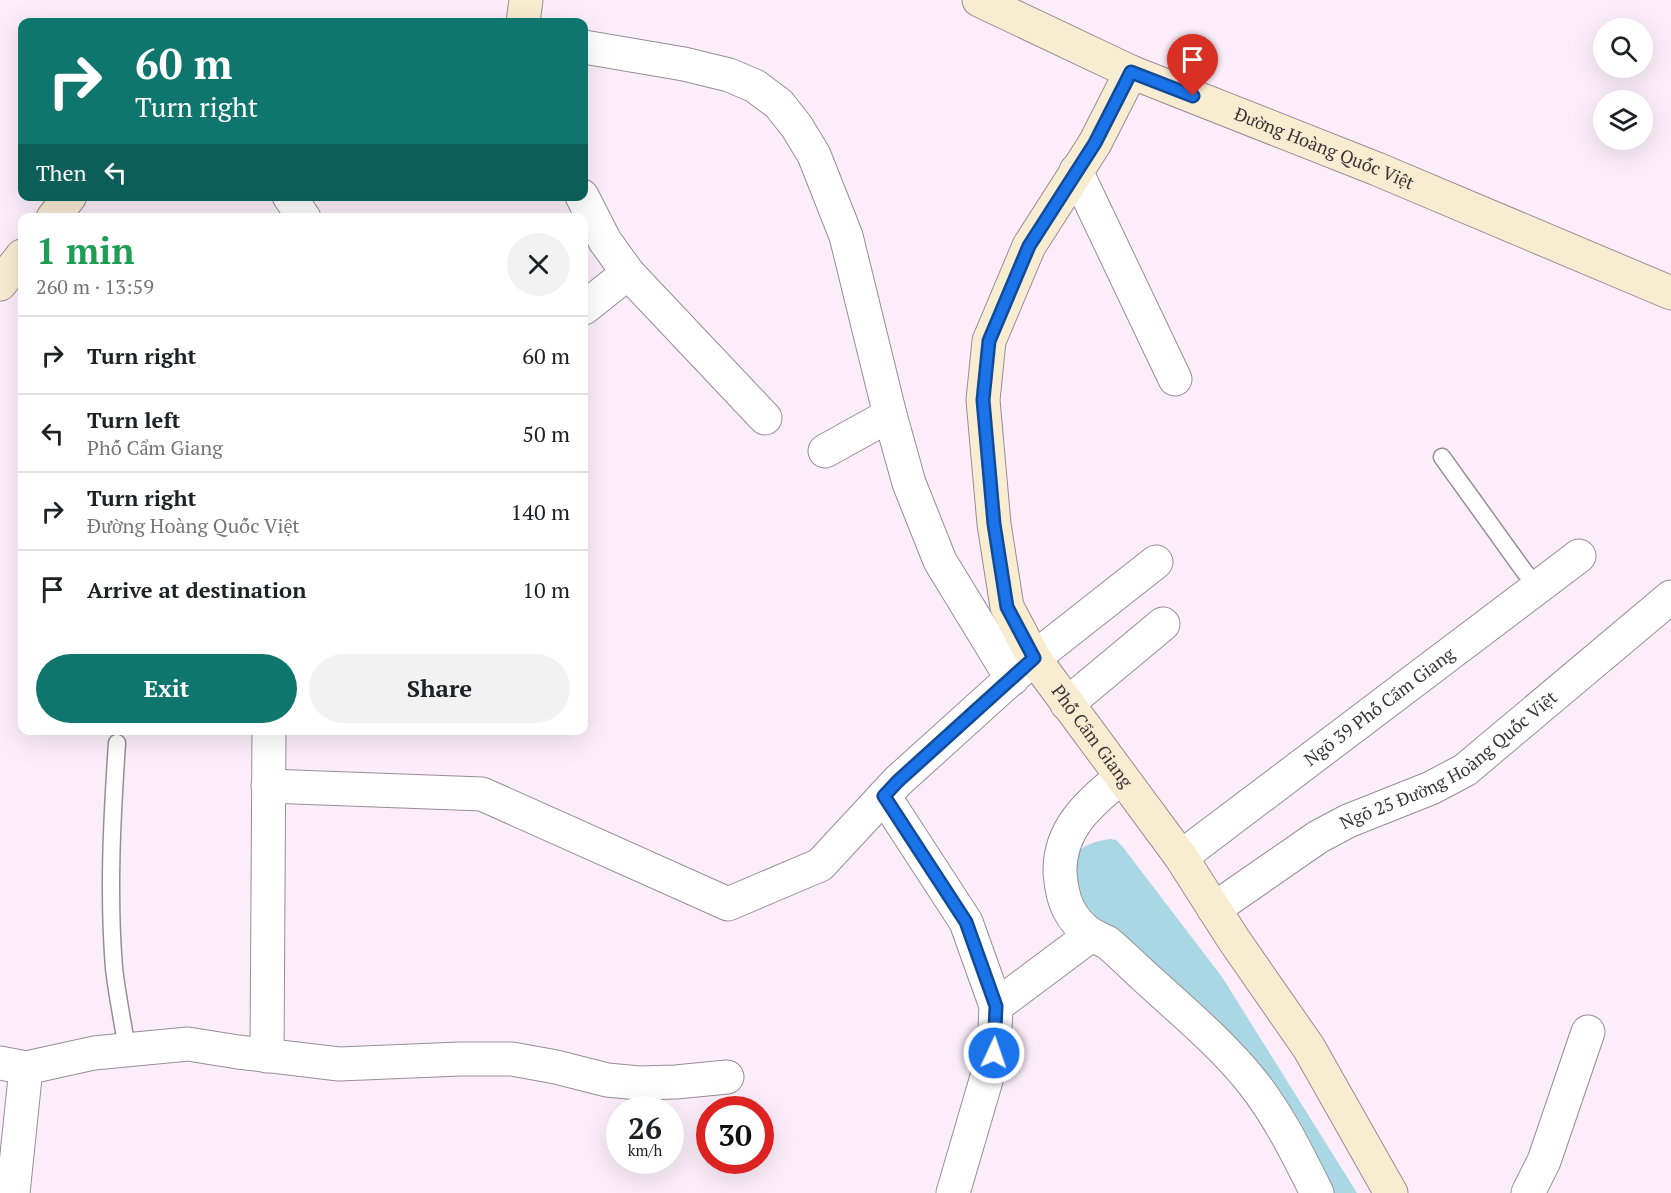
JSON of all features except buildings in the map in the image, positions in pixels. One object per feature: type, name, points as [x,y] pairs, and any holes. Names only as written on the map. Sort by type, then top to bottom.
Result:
[{"type":"street","points":[[524,18],[526,0]]},
{"type":"street","name":"Đường Hoàng Quốc Việt","points":[[979,0],[1131,72],[1377,169],[1671,293]]},
{"type":"street","points":[[588,48],[684,64],[729,75],[755,86],[779,104],[797,127],[814,155],[846,236],[909,483],[940,561],[1023,668]]},
{"type":"street","name":"Phố Cẩm Giang","points":[[1131,72],[1095,143],[1029,246],[989,341],[983,400],[994,524],[1007,607],[1023,668],[1068,704],[1181,857],[1309,1048],[1391,1193]]},
{"type":"street","points":[[1077,171],[1175,379]]},
{"type":"street","points":[[57,213],[66,201]]},
{"type":"street","points":[[584,201],[604,242],[628,273],[765,418]]},
{"type":"street","points":[[0,284],[18,261]]},
{"type":"street","points":[[588,305],[628,273]]},
{"type":"street","points":[[825,451],[890,415]]},
{"type":"street","name":"Ngõ 39 Phố Cẩm Giang","points":[[1181,857],[1579,556]]},
{"type":"street","points":[[268,786],[482,795],[729,904],[820,865],[898,781],[1023,668],[1156,562]]},
{"type":"street","name":"Ngõ 25 Đường Hoàng Quốc Việt","points":[[1214,909],[1318,837],[1348,821],[1431,788],[1465,770],[1671,597]]},
{"type":"street","points":[[1068,704],[1163,624]]},
{"type":"street","points":[[267,1056],[269,735]]},
{"type":"street","points":[[1121,777],[1095,798],[1064,840],[1060,860],[1061,884],[1067,907],[1091,935],[1107,942],[1219,1046],[1252,1083],[1282,1126],[1317,1193]]},
{"type":"street","points":[[884,796],[966,922],[996,1006],[994,1053],[953,1193]]},
{"type":"street","points":[[996,1006],[1091,935]]},
{"type":"street","points":[[1528,1193],[1544,1161],[1588,1032]]},
{"type":"street","points":[[13,1193],[13,1066],[94,1053],[188,1044],[339,1064],[512,1059],[607,1080],[639,1083],[726,1077]]},
{"type":"lane","points":[[1442,457],[1538,587]]},
{"type":"lane","points":[[117,743],[112,816],[111,901],[114,970],[127,1050]]},
{"type":"water","points":[[1116,840],[1122,846],[1222,977],[1357,1193],[1328,1193],[1299,1141],[1076,909],[1072,872],[1076,854],[1094,842]]},
{"type":"route","points":[[994,1053],[996,1006],[966,922],[884,796],[1034,658],[1007,607],[994,524],[983,400],[989,341],[1029,246],[1095,143],[1131,72],[1193,96]]}]
